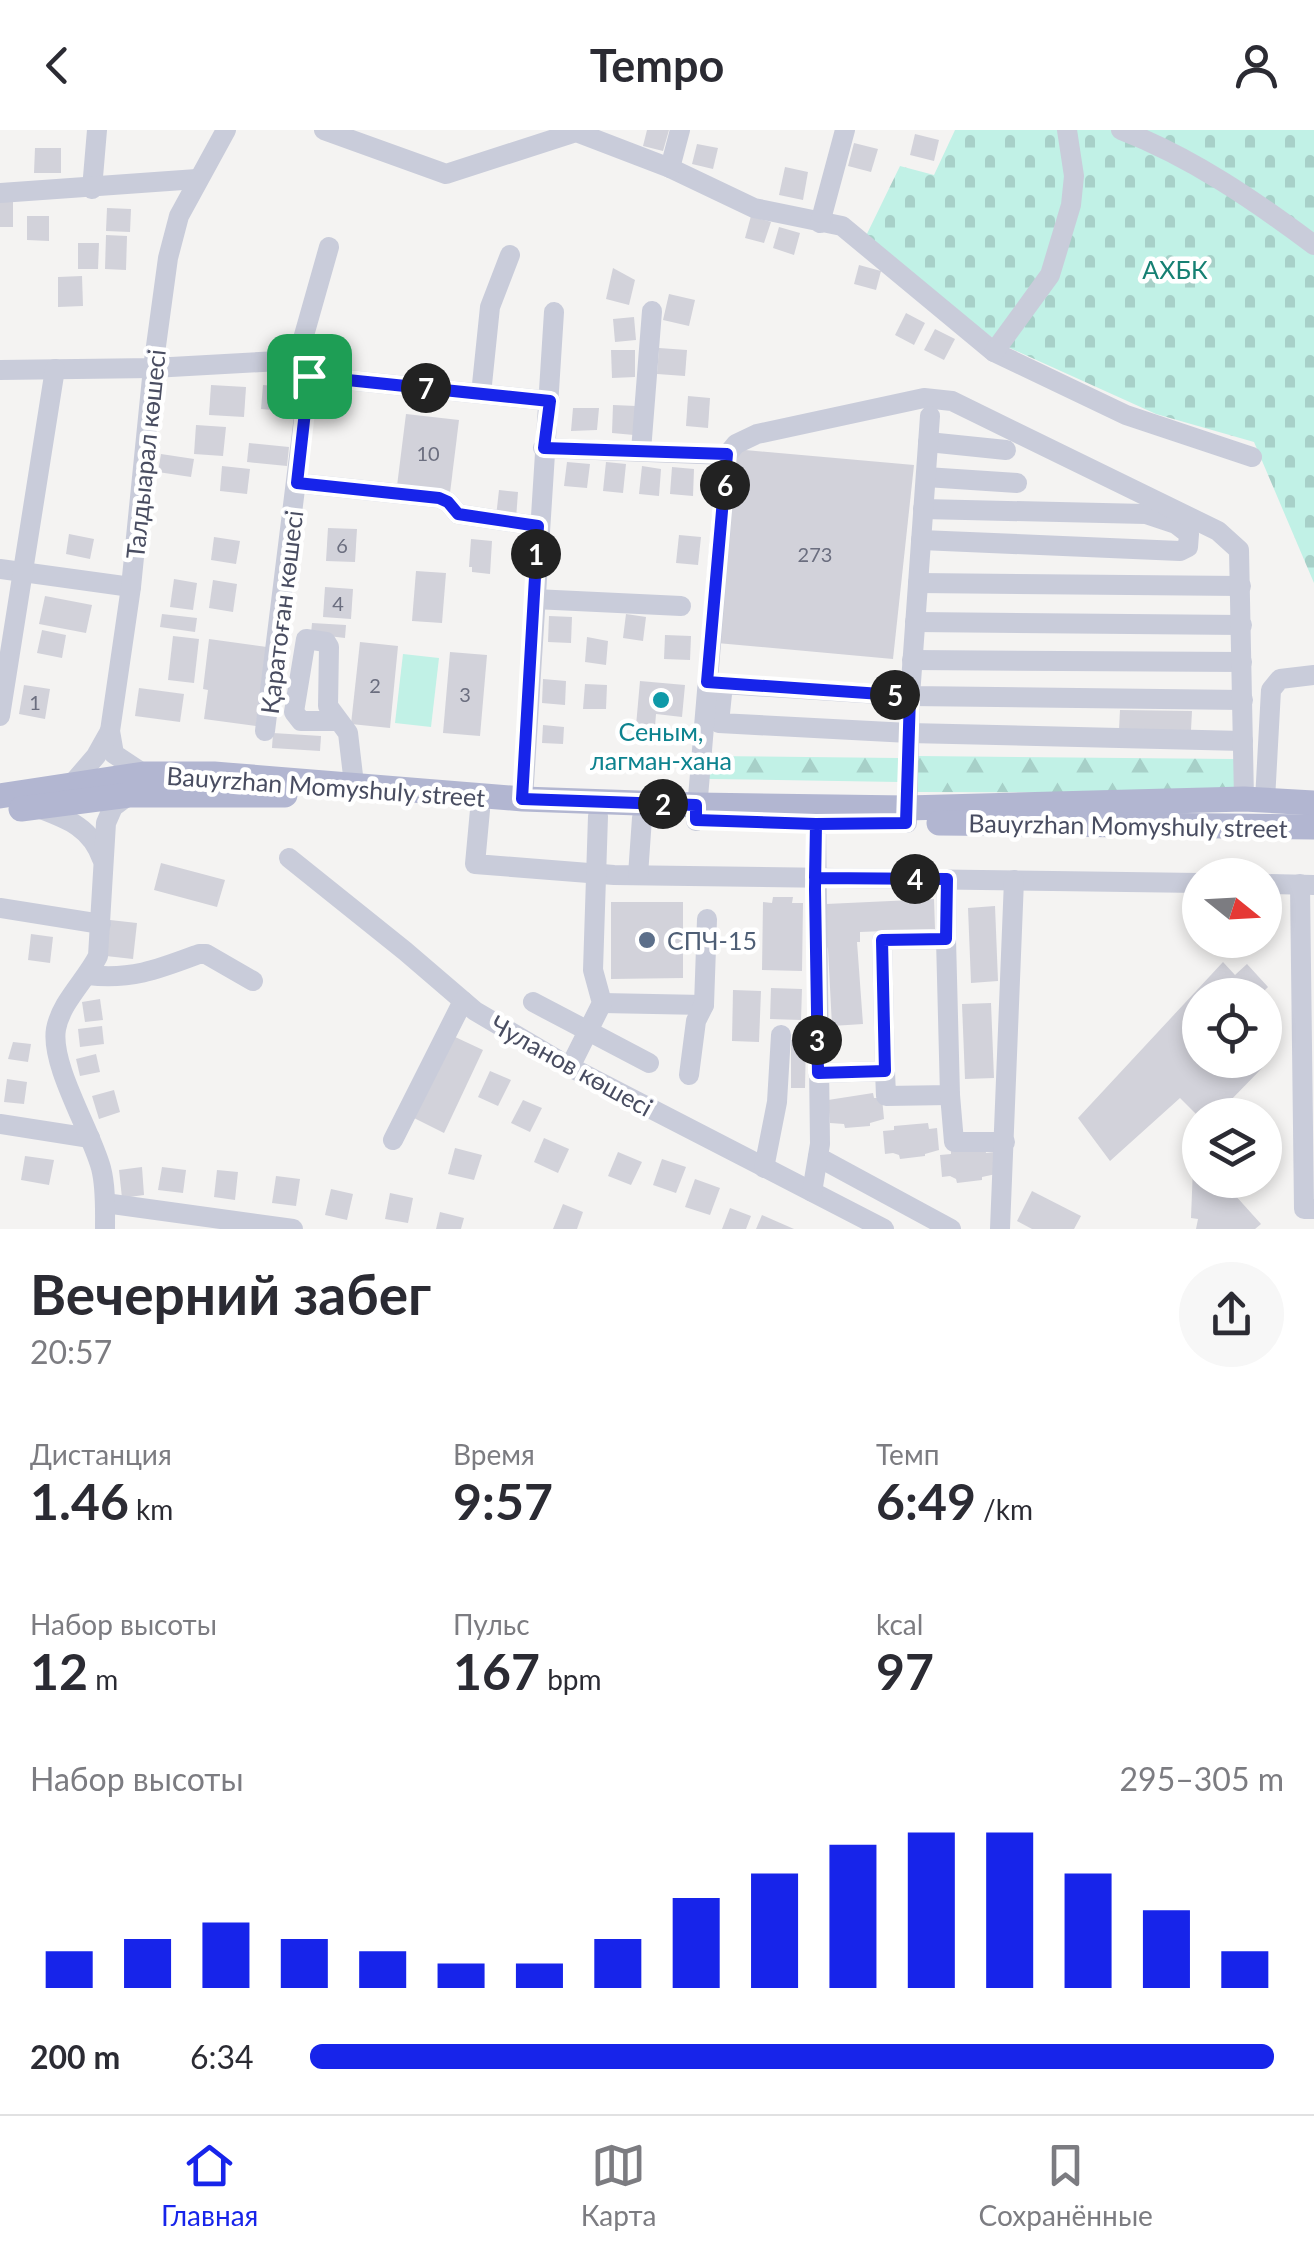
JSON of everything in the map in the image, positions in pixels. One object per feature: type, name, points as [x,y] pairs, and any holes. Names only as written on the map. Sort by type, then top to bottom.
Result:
[{"type":"main road","name":"Bauyrzhan Momyshuly street","points":[[136,784],[250,775],[816,824],[907,815],[1254,800],[1314,803]]},
{"type":"main road","name":"Bauyrzhan Momyshuly street","points":[[36,799],[72,784],[136,784],[642,818],[696,813],[907,815],[1314,827]]},
{"type":"main road","points":[[0,812],[36,799],[136,784]]},
{"type":"main road","points":[[0,793],[36,799]]},
{"type":"street","points":[[92,189],[96,130]]},
{"type":"street","name":"Талдыарал көшесі","points":[[110,731],[131,587],[168,258],[179,216],[226,130]]},
{"type":"street","points":[[324,130],[446,174],[576,131],[670,168],[754,208],[842,226],[994,352],[1126,416],[1252,458]]},
{"type":"street","points":[[670,168],[680,130]]},
{"type":"street","points":[[820,223],[845,130]]},
{"type":"street","points":[[994,352],[1050,274],[1071,205],[1074,176],[1068,130]]},
{"type":"street","points":[[1122,130],[1212,176],[1314,245]]},
{"type":"street","points":[[0,193],[197,180]]},
{"type":"street","name":"Қаратоған көшесі","points":[[265,731],[297,483],[303,368],[330,248]]},
{"type":"street","points":[[481,394],[493,292],[510,254]]},
{"type":"street","points":[[642,452],[652,310]]},
{"type":"street","points":[[522,799],[554,312]]},
{"type":"street","points":[[0,370],[303,368],[550,401]]},
{"type":"street","points":[[0,716],[55,369]]},
{"type":"street","points":[[696,813],[715,683],[727,454],[736,444],[757,434],[924,398],[952,401],[1218,531],[1239,550],[1243,741],[1254,800]]},
{"type":"street","points":[[907,815],[912,660],[930,416]]},
{"type":"street","points":[[928,442],[1006,450]]},
{"type":"street","points":[[544,448],[727,454]]},
{"type":"street","points":[[926,477],[1017,484]]},
{"type":"street","points":[[297,483],[439,498],[458,514],[538,526]]},
{"type":"street","points":[[921,540],[1180,550],[1188,547],[1190,539],[1176,524],[1146,514],[923,509]]},
{"type":"street","points":[[0,568],[131,587]]},
{"type":"street","points":[[918,584],[1241,586]]},
{"type":"street","points":[[534,598],[681,606]]},
{"type":"street","points":[[915,622],[1242,625]]},
{"type":"street","points":[[912,660],[1242,662]]},
{"type":"street","points":[[1254,800],[1271,690],[1280,679],[1314,675]]},
{"type":"street","points":[[715,683],[910,696],[1242,700]]},
{"type":"street","points":[[336,721],[348,733],[354,784]]},
{"type":"street","points":[[711,722],[909,733],[1243,741]]},
{"type":"street","points":[[72,784],[96,756],[110,731]]},
{"type":"street","points":[[105,1229],[102,1169],[60,1060],[56,1030],[69,999],[98,956],[106,823],[113,807],[136,784],[114,754],[110,731]]},
{"type":"street","points":[[36,799],[81,828],[94,842],[104,866]]},
{"type":"street","points":[[480,810],[476,864],[638,875],[1182,883]]},
{"type":"street","points":[[570,1068],[602,1003],[593,970],[598,816]]},
{"type":"street","points":[[638,875],[642,818]]},
{"type":"street","points":[[812,1192],[818,1157],[816,824]]},
{"type":"street","name":"Чуланов көшесі","points":[[289,858],[475,1011],[570,1068],[884,1229]]},
{"type":"street","points":[[947,879],[954,1142],[1006,1142]]},
{"type":"street","points":[[1000,1229],[1014,880]]},
{"type":"street","points":[[1282,884],[1307,885],[1308,1158],[1304,1209],[1314,1209]]},
{"type":"street","points":[[0,908],[101,924]]},
{"type":"street","points":[[689,1076],[696,1021],[704,1005],[707,919]]},
{"type":"street","points":[[946,939],[882,940],[885,1071],[886,1096],[950,1095]]},
{"type":"street","points":[[88,975],[118,978],[206,954],[253,981]]},
{"type":"street","points":[[393,1140],[464,1001]]},
{"type":"street","points":[[533,1002],[649,1063]]},
{"type":"street","points":[[602,1003],[704,1005]]},
{"type":"street","points":[[764,1168],[777,1102],[782,1035]]},
{"type":"street","points":[[818,1073],[885,1071]]},
{"type":"street","points":[[0,1124],[90,1138]]},
{"type":"street","points":[[818,1157],[951,1229]]},
{"type":"street","points":[[105,1203],[293,1229]]},
{"type":"green space","name":"АХБК","points":[[955,130],[1314,130],[1314,583],[1254,442],[1156,414],[1001,344],[863,242],[900,166],[934,175]]},
{"type":"green space","points":[[403,654],[439,658],[431,727],[395,723]]},
{"type":"green space","points":[[708,756],[899,758],[899,782],[709,779]]},
{"type":"green space","points":[[918,756],[1234,759],[1235,793],[917,792]]},
{"type":"building","points":[[647,130],[669,130],[663,151],[643,146]]},
{"type":"building","points":[[915,134],[939,140],[934,161],[910,155]]},
{"type":"building","points":[[854,143],[878,149],[871,172],[848,166]]},
{"type":"building","points":[[697,144],[718,148],[713,169],[692,164]]},
{"type":"building","points":[[35,148],[61,148],[61,173],[34,173]]},
{"type":"building","points":[[785,167],[808,172],[803,200],[779,195]]},
{"type":"building","points":[[0,202],[13,202],[13,227],[0,227]]},
{"type":"building","points":[[107,208],[131,209],[130,232],[106,231]]},
{"type":"building","points":[[27,216],[49,216],[49,241],[27,240]]},
{"type":"building","points":[[751,216],[771,222],[764,243],[745,238]]},
{"type":"building","points":[[779,227],[800,233],[794,255],[773,248]]},
{"type":"building","points":[[106,235],[127,236],[126,270],[105,269]]},
{"type":"building","points":[[78,243],[99,243],[98,269],[78,269]]},
{"type":"building","points":[[859,265],[881,271],[876,290],[854,284]]},
{"type":"building","points":[[613,268],[635,280],[629,305],[606,299]]},
{"type":"building","points":[[82,276],[83,306],[58,307],[58,277]]},
{"type":"building","points":[[669,294],[695,300],[689,326],[663,320]]},
{"type":"building","points":[[906,313],[925,323],[914,345],[895,335]]},
{"type":"building","points":[[634,317],[636,340],[615,342],[613,319]]},
{"type":"building","points":[[935,329],[955,339],[944,360],[924,350]]},
{"type":"building","points":[[659,348],[687,350],[685,376],[657,374]]},
{"type":"building","points":[[611,350],[635,350],[635,377],[612,378]]},
{"type":"building","points":[[211,385],[246,387],[244,417],[209,415]]},
{"type":"building","points":[[263,385],[287,387],[285,411],[261,409]]},
{"type":"building","points":[[688,396],[710,398],[708,428],[686,426]]},
{"type":"building","points":[[613,405],[636,406],[634,435],[612,433]]},
{"type":"building","points":[[573,408],[599,408],[597,430],[571,431]]},
{"type":"building","points":[[406,414],[459,420],[450,493],[397,486]]},
{"type":"building","points":[[196,425],[226,427],[223,456],[194,454]]},
{"type":"building","points":[[249,443],[289,447],[287,466],[247,462]]},
{"type":"building","points":[[734,449],[914,465],[893,659],[717,643]]},
{"type":"building","points":[[161,454],[194,459],[191,477],[158,472]]},
{"type":"building","points":[[567,462],[590,464],[587,488],[564,486]]},
{"type":"building","points":[[606,462],[626,464],[623,493],[603,491]]},
{"type":"building","points":[[222,466],[250,469],[247,494],[220,491]]},
{"type":"building","points":[[642,466],[661,469],[659,496],[639,494]]},
{"type":"building","points":[[672,467],[694,469],[693,496],[670,494]]},
{"type":"building","points":[[499,490],[518,492],[516,519],[496,517]]},
{"type":"building","points":[[328,528],[357,529],[355,562],[326,561]]},
{"type":"building","points":[[69,534],[94,539],[90,559],[66,554]]},
{"type":"building","points":[[679,535],[701,537],[698,565],[676,563]]},
{"type":"building","points":[[214,537],[240,541],[236,564],[211,560]]},
{"type":"building","points":[[471,539],[492,541],[490,574],[472,572],[469,567]]},
{"type":"building","points":[[416,571],[446,573],[442,623],[412,621]]},
{"type":"building","points":[[174,579],[197,583],[193,610],[170,607]]},
{"type":"building","points":[[213,580],[237,584],[233,612],[209,608]]},
{"type":"building","points":[[325,587],[353,589],[351,619],[323,617]]},
{"type":"building","points":[[45,596],[92,605],[86,633],[39,624]]},
{"type":"building","points":[[162,614],[197,618],[195,632],[160,627]]},
{"type":"building","points":[[626,614],[646,617],[643,641],[623,638]]},
{"type":"building","points":[[549,616],[572,617],[571,643],[548,642]]},
{"type":"building","points":[[312,623],[346,625],[345,638],[311,634]]},
{"type":"building","points":[[42,630],[66,635],[62,658],[37,653]]},
{"type":"building","points":[[665,635],[691,636],[690,660],[664,659]]},
{"type":"building","points":[[173,636],[199,639],[194,683],[168,680]]},
{"type":"building","points":[[587,637],[608,641],[606,665],[585,662]]},
{"type":"building","points":[[209,639],[267,647],[256,726],[204,719]]},
{"type":"building","points":[[360,642],[398,646],[390,728],[351,724]]},
{"type":"building","points":[[450,652],[487,655],[480,736],[443,733]]},
{"type":"building","points":[[543,679],[566,681],[565,705],[542,703]]},
{"type":"building","name":"Сеным, лагман-хана","points":[[640,681],[685,685],[682,717],[656,714],[654,739],[635,737]]},
{"type":"building","points":[[585,684],[607,685],[606,709],[583,709]]},
{"type":"building","points":[[24,685],[50,689],[45,719],[19,714]]},
{"type":"building","points":[[139,688],[184,694],[180,722],[135,716]]},
{"type":"building","points":[[1120,710],[1192,711],[1191,730],[1119,730]]},
{"type":"building","points":[[543,725],[564,727],[563,744],[542,743]]},
{"type":"building","points":[[273,733],[321,736],[320,751],[272,748]]},
{"type":"building","points":[[161,863],[225,880],[217,907],[154,890]]},
{"type":"building","points":[[773,897],[793,897],[792,903],[803,903],[802,971],[762,970],[763,902],[772,903]]},
{"type":"building","points":[[934,899],[935,929],[860,932],[857,942],[863,1024],[832,1026],[828,949],[824,940],[826,904]]},
{"type":"building","name":"СПЧ-15","points":[[611,902],[683,902],[683,978],[611,979]]},
{"type":"building","points":[[995,906],[998,981],[971,983],[968,908]]},
{"type":"building","points":[[110,920],[137,923],[133,959],[106,956]]},
{"type":"building","points":[[31,934],[53,937],[50,963],[28,960]]},
{"type":"building","points":[[1223,962],[1235,975],[1247,964],[1260,978],[1208,978]]},
{"type":"building","points":[[771,988],[802,989],[801,1020],[770,1019]]},
{"type":"building","points":[[733,990],[761,991],[759,1042],[732,1041]]},
{"type":"building","points":[[100,999],[103,1020],[85,1022],[82,1002]]},
{"type":"building","points":[[991,1003],[994,1078],[965,1079],[962,1004]]},
{"type":"building","points":[[1182,1006],[1182,1078],[1252,1078],[1233,1098],[1180,1098],[1110,1161],[1078,1118]]},
{"type":"building","points":[[102,1026],[104,1044],[80,1047],[78,1029]]},
{"type":"building","points":[[453,1036],[483,1050],[444,1133],[414,1118]]},
{"type":"building","points":[[791,1040],[806,1040],[805,1088],[791,1088]]},
{"type":"building","points":[[13,1042],[31,1044],[28,1062],[8,1059]]},
{"type":"building","points":[[96,1054],[100,1072],[80,1076],[76,1059]]},
{"type":"building","points":[[490,1071],[511,1080],[498,1106],[478,1097]]},
{"type":"building","points":[[7,1079],[27,1082],[24,1104],[4,1102]]},
{"type":"building","points":[[114,1090],[120,1112],[99,1119],[92,1096]]},
{"type":"building","points":[[873,1093],[874,1098],[882,1098],[884,1119],[870,1126],[845,1128],[844,1124],[830,1123],[828,1100]]},
{"type":"building","points":[[523,1100],[542,1108],[530,1132],[511,1123]]},
{"type":"building","points":[[928,1123],[929,1129],[937,1128],[939,1150],[900,1159],[893,1153],[885,1154],[883,1131]]},
{"type":"building","points":[[544,1138],[569,1149],[558,1173],[534,1162]]},
{"type":"building","points":[[985,1147],[986,1153],[994,1152],[996,1174],[957,1183],[950,1176],[942,1177],[940,1155]]},
{"type":"building","points":[[455,1148],[482,1155],[474,1180],[448,1174]]},
{"type":"building","points":[[618,1152],[642,1162],[631,1185],[608,1176]]},
{"type":"building","points":[[25,1156],[54,1160],[49,1185],[21,1180]]},
{"type":"building","points":[[662,1159],[686,1167],[676,1193],[653,1185]]},
{"type":"building","points":[[142,1167],[144,1195],[122,1198],[119,1170]]},
{"type":"building","points":[[162,1167],[186,1170],[183,1193],[158,1190]]},
{"type":"building","points":[[217,1170],[238,1172],[235,1200],[214,1197]]},
{"type":"building","points":[[276,1176],[300,1179],[296,1206],[272,1203]]},
{"type":"building","points":[[695,1179],[720,1188],[710,1215],[685,1207]]},
{"type":"building","points":[[331,1189],[353,1194],[347,1220],[325,1215]]},
{"type":"building","points":[[1032,1191],[1081,1216],[1074,1229],[1032,1229],[1017,1221]]},
{"type":"building","points":[[390,1193],[413,1198],[408,1223],[385,1219]]},
{"type":"building","points":[[1192,1198],[1238,1198],[1261,1224],[1255,1229],[1196,1229],[1198,1219],[1191,1218]]},
{"type":"building","points":[[563,1204],[583,1212],[577,1229],[553,1229]]},
{"type":"building","points":[[730,1208],[751,1216],[746,1229],[722,1229]]},
{"type":"building","points":[[440,1212],[464,1218],[461,1229],[436,1229]]},
{"type":"building","points":[[762,1215],[794,1229],[756,1229]]},
{"type":"place","name":"Сеным, лагман-хана","points":[[661,700]]},
{"type":"place","name":"СПЧ-15","points":[[647,940]]},
{"type":"route","points":[[309,376],[297,483],[439,498],[458,514],[538,526],[522,799],[696,805],[696,820],[816,824],[815,878],[815,889],[818,1073],[885,1071],[882,940],[946,939],[947,879],[815,878],[816,824],[906,823],[910,696],[707,682],[727,454],[544,448],[550,401],[309,376]]}]
